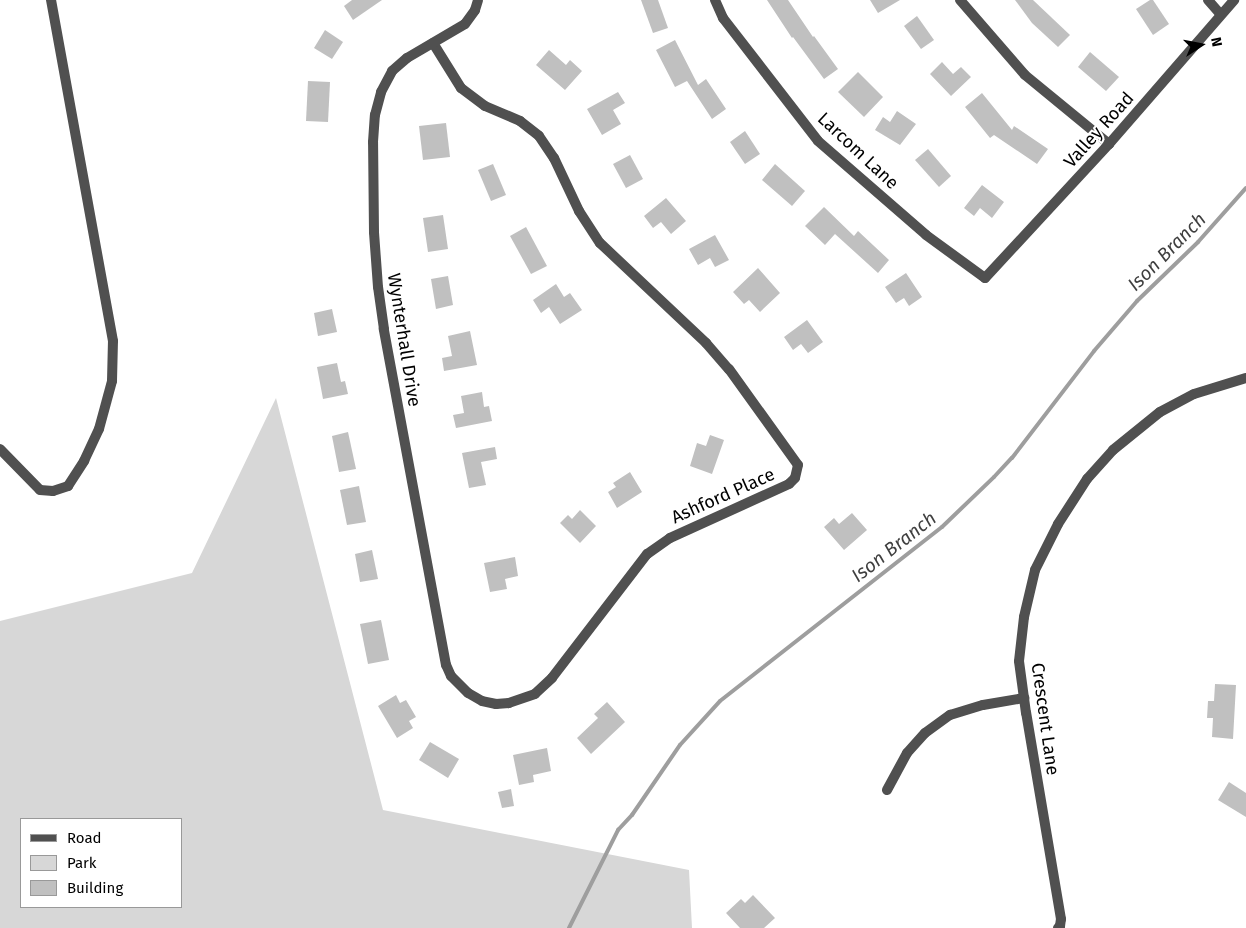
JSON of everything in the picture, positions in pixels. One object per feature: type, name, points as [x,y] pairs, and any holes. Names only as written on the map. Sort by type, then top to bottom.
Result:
[{"type":"street","points":[[0,449],[40,490],[53,491],[68,486],[84,461],[99,430],[112,381],[113,341],[51,0]]},
{"type":"street","name":"Wynterhall Drive","points":[[417,514],[378,287],[373,170],[375,115],[381,92],[392,71],[407,58],[465,24],[475,10],[478,0]]},
{"type":"street","name":"Larcom Lane","points":[[715,0],[723,18],[818,141],[926,235],[986,278]]},
{"type":"street","points":[[960,0],[1025,75],[1109,144]]},
{"type":"street","points":[[1208,0],[1220,14]]},
{"type":"street","name":"Valley Road","points":[[986,278],[1109,144],[1234,0]]},
{"type":"street","name":"Ashford Place","points":[[417,514],[442,648],[451,676],[468,693],[482,701],[496,704],[509,703],[535,694],[552,678],[647,554],[670,538],[781,488],[795,478],[798,471],[798,464],[793,456],[729,369],[681,318],[600,243],[580,211],[554,158],[539,136],[520,121],[485,106],[461,88],[433,43]]},
{"type":"street","name":"Crescent Lane","points":[[1058,928],[1061,918],[1024,698],[1020,661],[1024,617],[1035,570],[1058,524],[1087,479],[1113,450],[1160,412],[1194,394],[1246,378]]},
{"type":"street","points":[[886,790],[907,753],[925,733],[950,715],[982,705],[1024,698]]},
{"type":"green space","points":[[276,398],[383,810],[689,870],[692,928],[0,928],[0,621],[192,573]]},
{"type":"building","points":[[352,0],[382,0],[353,20],[344,6]]},
{"type":"building","points":[[641,0],[658,0],[668,28],[653,33]]},
{"type":"building","points":[[767,0],[788,0],[838,69],[824,79],[792,38]]},
{"type":"building","points":[[870,0],[900,0],[878,13]]},
{"type":"building","points":[[1015,0],[1033,0],[1070,35],[1058,47],[1032,23]]},
{"type":"building","points":[[1153,0],[1169,24],[1153,35],[1136,9]]},
{"type":"building","points":[[917,16],[934,40],[921,49],[904,26]]},
{"type":"building","points":[[325,30],[343,42],[332,59],[314,48]]},
{"type":"building","points":[[675,40],[698,85],[706,79],[726,109],[712,119],[687,81],[675,87],[656,50]]},
{"type":"building","points":[[549,50],[566,65],[570,60],[582,71],[565,90],[536,65]]},
{"type":"building","points":[[1090,52],[1119,77],[1106,91],[1078,67]]},
{"type":"building","points":[[942,62],[953,74],[961,67],[971,77],[951,96],[930,74]]},
{"type":"building","points":[[858,72],[883,97],[864,117],[838,92]]},
{"type":"building","points":[[308,81],[330,82],[328,122],[306,121]]},
{"type":"building","points":[[618,92],[625,103],[613,110],[621,124],[602,135],[587,109]]},
{"type":"building","points":[[982,93],[1012,130],[1014,126],[1048,149],[1037,164],[994,135],[990,138],[965,107]]},
{"type":"building","points":[[897,111],[916,124],[900,145],[875,130],[883,117],[890,122]]},
{"type":"building","points":[[446,123],[450,157],[423,160],[419,126]]},
{"type":"building","points":[[745,131],[760,154],[745,164],[730,142]]},
{"type":"building","points":[[928,149],[951,176],[939,187],[915,160]]},
{"type":"building","points":[[630,155],[643,179],[626,188],[613,164]]},
{"type":"building","points":[[493,164],[506,195],[491,201],[478,170]]},
{"type":"building","points":[[775,164],[805,191],[792,206],[762,180]]},
{"type":"building","points":[[982,185],[1004,202],[992,218],[980,208],[974,216],[964,208]]},
{"type":"building","points":[[666,198],[686,221],[671,234],[661,222],[653,228],[644,216]]},
{"type":"building","points":[[824,207],[854,236],[858,231],[889,260],[878,273],[835,234],[825,245],[805,226]]},
{"type":"building","points":[[443,215],[448,249],[428,252],[423,218]]},
{"type":"building","points":[[526,227],[547,266],[531,274],[510,236]]},
{"type":"building","points":[[715,235],[729,260],[715,267],[710,258],[698,265],[689,249]]},
{"type":"building","points":[[758,268],[780,293],[760,312],[749,300],[744,304],[733,292]]},
{"type":"building","points":[[906,273],[922,297],[909,306],[904,298],[896,303],[885,287]]},
{"type":"building","points":[[448,276],[453,305],[436,309],[431,279]]},
{"type":"building","points":[[556,284],[564,297],[570,293],[582,310],[560,324],[549,307],[541,313],[533,300]]},
{"type":"building","points":[[332,309],[337,332],[318,336],[314,313]]},
{"type":"building","points":[[807,320],[823,342],[808,353],[801,344],[793,350],[784,337]]},
{"type":"building","points":[[470,331],[477,365],[444,371],[442,358],[452,356],[448,336]]},
{"type":"building","points":[[337,363],[341,382],[345,381],[348,394],[323,399],[317,367]]},
{"type":"building","points":[[482,392],[484,407],[489,406],[492,421],[456,428],[453,415],[464,413],[461,396]]},
{"type":"building","points":[[348,432],[356,469],[339,472],[332,436]]},
{"type":"building","points":[[710,435],[724,440],[712,474],[690,466],[697,443],[706,446]]},
{"type":"building","points":[[495,447],[497,459],[481,462],[486,485],[469,488],[462,453]]},
{"type":"building","points":[[630,472],[642,492],[617,508],[608,492],[616,487],[613,483]]},
{"type":"building","points":[[359,486],[366,522],[347,525],[340,490]]},
{"type":"building","points":[[580,510],[596,526],[580,543],[560,523],[568,515],[572,519]]},
{"type":"building","points":[[852,513],[867,530],[844,550],[824,527],[834,518],[839,524]]},
{"type":"building","points":[[372,550],[378,579],[360,582],[355,554]]},
{"type":"building","points":[[515,557],[518,576],[505,579],[507,589],[490,592],[484,563]]},
{"type":"building","points":[[381,620],[389,660],[368,664],[360,624]]},
{"type":"building","points":[[1215,684],[1236,685],[1233,739],[1212,737],[1213,718],[1207,718],[1208,701],[1214,701]]},
{"type":"building","points":[[396,695],[400,703],[406,700],[416,717],[409,721],[413,728],[397,738],[378,706]]},
{"type":"building","points":[[607,702],[625,722],[591,754],[577,738],[598,718],[594,714]]},
{"type":"building","points":[[430,742],[459,759],[448,778],[419,760]]},
{"type":"building","points":[[547,748],[551,771],[533,775],[534,782],[519,785],[513,755]]},
{"type":"building","points":[[1229,782],[1246,793],[1246,817],[1218,800]]},
{"type":"building","points":[[511,789],[514,806],[502,808],[498,792]]},
{"type":"building","points":[[753,895],[775,918],[764,928],[740,928],[726,913],[741,899],[745,903]]},
{"type":"waterway","name":"Ison Branch","points":[[569,928],[618,830],[632,815],[680,745],[720,701],[942,527],[994,477],[1012,458],[1094,351],[1137,301],[1198,242],[1246,188]]}]
